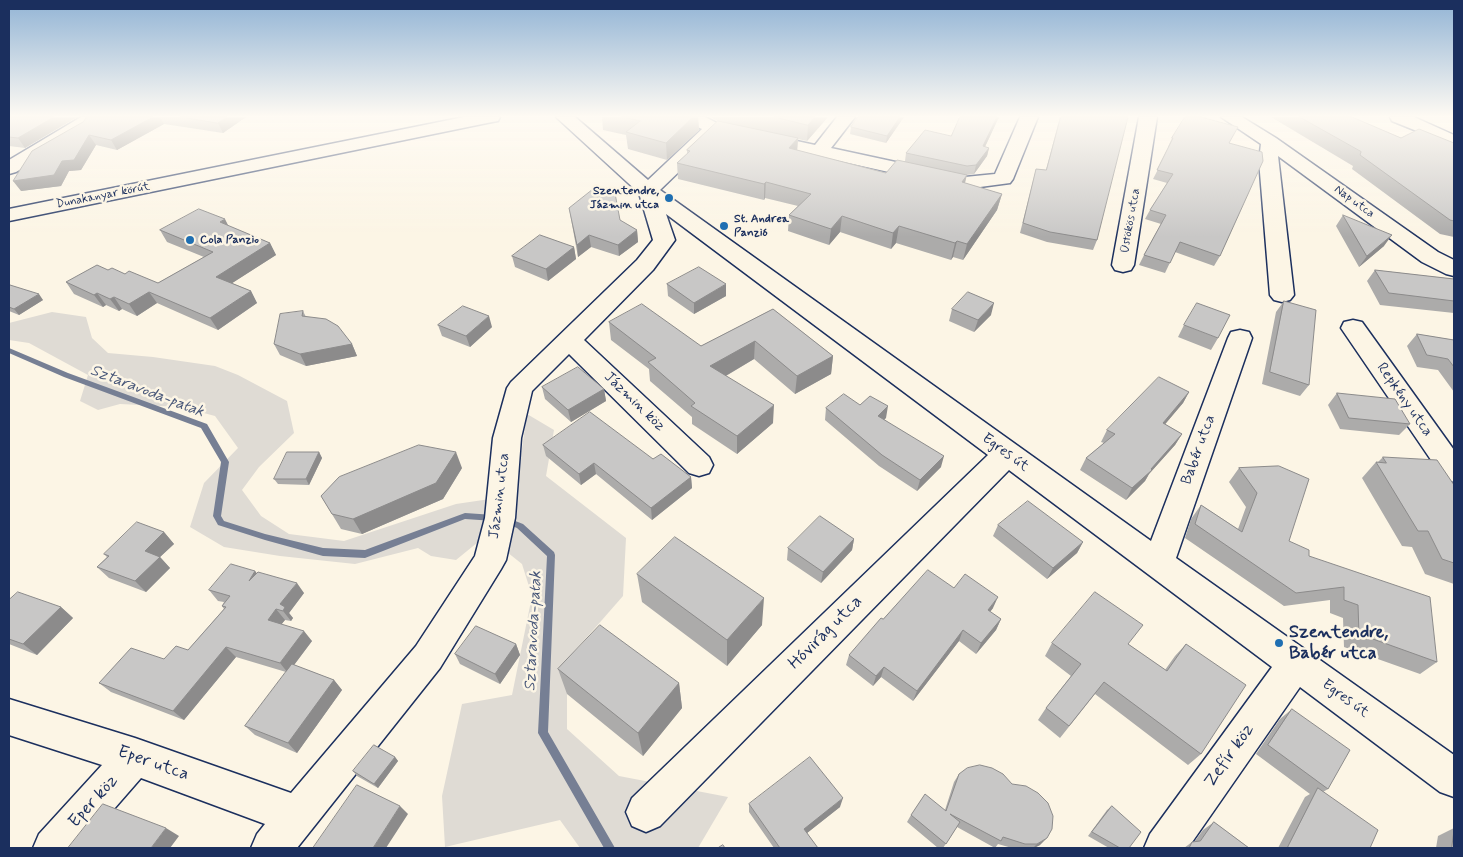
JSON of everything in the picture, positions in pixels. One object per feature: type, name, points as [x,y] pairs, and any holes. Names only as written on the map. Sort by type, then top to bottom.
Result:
[{"type":"street","points":[[9,168],[28,157]]},
{"type":"street","name":"Dunakanyar körút","points":[[9,215],[295,157]]},
{"type":"street","name":"Egres út","points":[[609,157],[648,191],[1454,778]]},
{"type":"street","points":[[648,191],[684,157]]},
{"type":"street","points":[[852,157],[965,182],[1003,179],[1013,157]]},
{"type":"street","name":"Üstökös utca","points":[[1124,265],[1142,157]]},
{"type":"street","points":[[1268,157],[1282,295]]},
{"type":"street","name":"Nap utca","points":[[1291,157],[1430,257],[1454,269]]},
{"type":"street","name":"Jázmin utca","points":[[271,848],[296,815],[428,657],[490,560],[500,518],[507,438],[520,388],[644,265],[664,240],[648,191]]},
{"type":"street","name":"Repkény utca","points":[[1353,328],[1454,471]]},
{"type":"street","name":"Babér utca","points":[[1158,563],[1240,338]]},
{"type":"street","name":"Jázmin köz","points":[[568,339],[699,465]]},
{"type":"street","name":"Hóvirág utca","points":[[646,812],[1007,454]]},
{"type":"street","name":"Zefír köz","points":[[1164,848],[1296,663]]},
{"type":"street","name":"Eper utca","points":[[9,717],[135,756],[296,815]]},
{"type":"street","name":"Eper köz","points":[[53,848],[135,756]]},
{"type":"shaded area","points":[[52,312],[86,317],[92,338],[108,353],[215,366],[238,375],[287,401],[294,433],[259,467],[242,490],[261,516],[289,534],[344,541],[456,504],[490,499],[483,538],[456,560],[431,556],[418,548],[355,564],[280,556],[224,547],[190,527],[204,483],[238,448],[215,416],[181,407],[120,404],[98,410],[80,401],[88,375],[29,343],[9,340],[9,323]]},
{"type":"shaded area","points":[[527,414],[554,430],[546,476],[626,538],[623,596],[567,660],[567,729],[619,776],[728,797],[698,848],[580,848],[560,820],[445,847],[442,796],[462,704],[512,695],[532,596],[522,564],[507,552]]},
{"type":"building","points":[[28,157],[76,157],[74,160],[62,161],[54,175],[13,181]]},
{"type":"building","points":[[684,157],[824,157],[886,173],[897,160],[967,175],[962,182],[1002,194],[967,244],[957,241],[955,243],[899,226],[893,233],[842,216],[831,229],[789,215],[811,194],[766,182],[764,184],[677,163]]},
{"type":"building","points":[[925,157],[982,157],[976,165],[967,166]]},
{"type":"building","points":[[1050,157],[1118,157],[1097,240],[1050,232],[1023,223],[1036,169],[1046,170]]},
{"type":"building","points":[[1164,157],[1263,157],[1263,161],[1220,256],[1180,242],[1170,263],[1144,255],[1166,215],[1150,210],[1173,174],[1157,170]]},
{"type":"building","points":[[1363,157],[1454,157],[1454,221]]},
{"type":"building","points":[[614,188],[620,220],[637,230],[618,245],[589,235],[577,245],[569,208],[593,189]]},
{"type":"building","points":[[199,209],[225,219],[220,222],[270,243],[216,277],[251,291],[210,318],[149,292],[129,304],[114,297],[110,299],[97,293],[94,295],[66,282],[97,265],[108,270],[112,268],[125,274],[129,271],[158,283],[213,252],[160,230]]},
{"type":"building","points":[[1343,215],[1392,235],[1367,256]]},
{"type":"building","points":[[540,235],[574,247],[546,269],[512,256]]},
{"type":"building","points":[[699,267],[726,284],[694,303],[667,284]]},
{"type":"building","points":[[1375,270],[1454,279],[1454,301],[1389,293]]},
{"type":"building","points":[[10,285],[39,294],[14,309],[9,307]]},
{"type":"building","points":[[968,292],[994,303],[978,320],[952,309]]},
{"type":"building","points":[[1284,301],[1316,310],[1309,385],[1270,372]]},
{"type":"building","points":[[1197,303],[1230,315],[1218,338],[1184,325]]},
{"type":"building","points":[[642,304],[701,346],[773,309],[833,356],[797,376],[755,341],[710,366],[774,405],[737,436],[691,406],[695,403],[648,362],[656,358],[609,322]]},
{"type":"building","points":[[463,306],[489,316],[466,336],[438,325]]},
{"type":"building","points":[[303,311],[302,316],[326,319],[338,326],[352,344],[300,354],[274,344],[280,314]]},
{"type":"building","points":[[1417,334],[1454,340],[1454,367],[1448,359],[1427,355]]},
{"type":"building","points":[[578,367],[604,389],[568,410],[542,387]]},
{"type":"building","points":[[1159,377],[1189,392],[1163,423],[1182,434],[1152,470],[1132,488],[1086,458],[1115,434],[1107,430]]},
{"type":"building","points":[[1337,393],[1395,399],[1410,424],[1349,418]]},
{"type":"building","points":[[844,394],[860,405],[870,396],[888,406],[878,416],[944,456],[920,480],[882,455],[826,408]]},
{"type":"building","points":[[590,412],[653,459],[661,454],[691,477],[651,508],[594,463],[579,474],[543,445]]},
{"type":"building","points":[[419,445],[456,452],[436,483],[353,519],[332,514],[321,496],[339,477]]},
{"type":"building","points":[[287,452],[319,452],[306,479],[274,479]]},
{"type":"building","points":[[1383,457],[1437,460],[1454,485],[1454,563],[1442,559],[1428,531],[1418,531],[1376,462],[1386,463]]},
{"type":"building","points":[[1279,466],[1309,479],[1289,541],[1309,550],[1309,556],[1430,597],[1437,662],[1359,634],[1358,605],[1344,600],[1344,587],[1296,593],[1195,524],[1201,505],[1242,532],[1257,493],[1239,468]]},
{"type":"building","points":[[1028,501],[1083,542],[1053,568],[998,525]]},
{"type":"building","points":[[820,516],[854,539],[823,572],[788,548]]},
{"type":"building","points":[[137,522],[164,532],[145,551],[160,557],[135,581],[97,567],[109,556],[104,554]]},
{"type":"building","points":[[675,537],[764,598],[727,640],[637,574]]},
{"type":"building","points":[[231,564],[255,571],[249,581],[258,572],[297,583],[280,604],[285,607],[283,611],[276,609],[268,620],[304,631],[280,663],[226,647],[173,711],[99,683],[131,648],[164,659],[176,646],[188,650],[226,607],[222,606],[230,596],[209,590]]},
{"type":"building","points":[[928,570],[954,588],[965,574],[998,597],[988,610],[1001,619],[981,643],[963,630],[917,691],[884,667],[876,676],[849,655],[881,618],[883,619]]},
{"type":"building","points":[[18,592],[61,607],[23,644],[9,639],[9,600]]},
{"type":"building","points":[[1095,592],[1143,625],[1128,644],[1167,671],[1186,644],[1246,685],[1201,754],[1104,682],[1069,726],[1046,708],[1081,664],[1052,643]]},
{"type":"building","points":[[600,625],[679,683],[638,733],[558,669]]},
{"type":"building","points":[[476,626],[516,644],[495,674],[455,654]]},
{"type":"building","points":[[292,664],[334,680],[288,743],[245,726]]},
{"type":"building","points":[[1292,709],[1350,750],[1328,789],[1268,745]]},
{"type":"building","points":[[374,745],[395,757],[374,784],[353,771]]},
{"type":"building","points":[[810,757],[843,798],[804,829],[818,848],[780,848],[749,804]]},
{"type":"building","points":[[980,765],[992,768],[1003,774],[1012,784],[1026,786],[1038,793],[1048,803],[1053,816],[1052,829],[1047,838],[1037,844],[1025,844],[1003,837],[1001,841],[950,814],[960,822],[946,844],[911,815],[925,794],[946,811],[959,774],[967,768]]},
{"type":"building","points":[[357,785],[400,806],[373,848],[313,848]]},
{"type":"building","points":[[1318,788],[1378,830],[1370,848],[1288,847]]},
{"type":"building","points":[[103,804],[166,828],[151,848],[68,848]]},
{"type":"building","points":[[1112,806],[1141,832],[1129,848],[1120,848],[1092,832]]},
{"type":"building","points":[[1214,822],[1249,848],[1189,848],[1192,842],[1200,841]]},
{"type":"building","points":[[1454,831],[1454,848],[1452,848]]},
{"type":"waterway","name":"Sztaravoda-patak","points":[[9,350],[66,375],[204,426],[225,462],[217,516],[221,523],[323,552],[365,554],[465,516],[494,518]]},
{"type":"waterway","name":"Sztaravoda-patak","points":[[505,520],[520,526],[551,555],[543,733],[610,848]]},
{"type":"place","name":"Szentendre, Jázmin utca","points":[[669,198]]},
{"type":"place","name":"St. Andrea Panzió","points":[[724,226]]},
{"type":"place","name":"Cola Panzio","points":[[190,240]]},
{"type":"place","name":"Szentendre, Babér utca","points":[[1279,643]]}]
